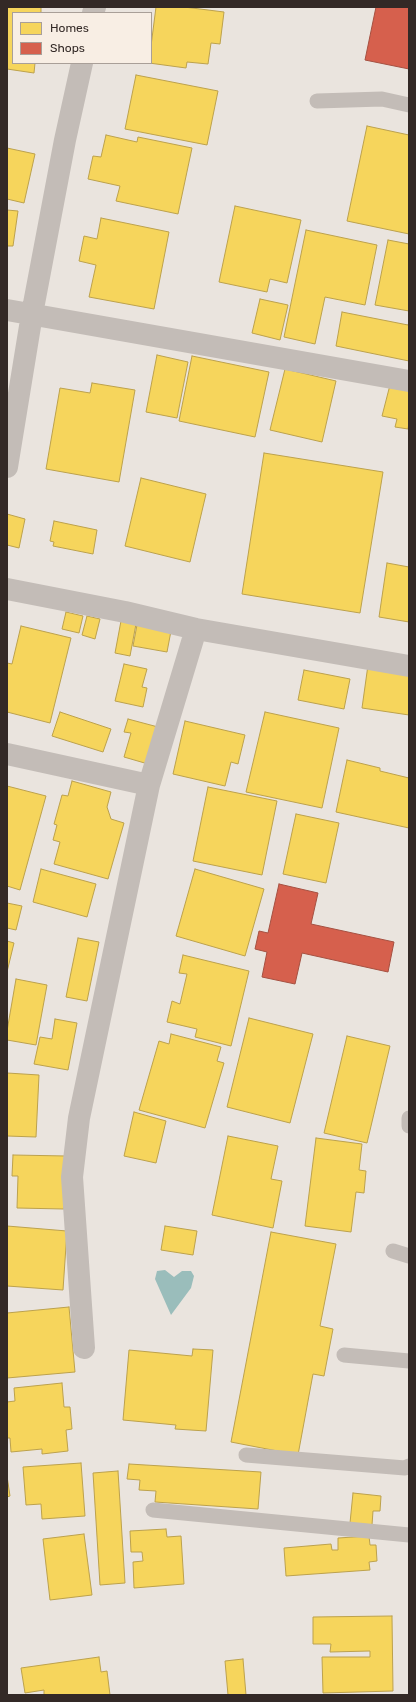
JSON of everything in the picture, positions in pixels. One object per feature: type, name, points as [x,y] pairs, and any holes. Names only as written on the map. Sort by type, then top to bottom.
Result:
[{"type":"street","points":[[7,467],[32,314],[65,140],[82,64]]},
{"type":"street","points":[[7,310],[409,381]]},
{"type":"street","points":[[7,589],[125,612],[196,629],[409,666]]},
{"type":"street","points":[[84,1348],[72,1177],[79,1118],[149,785],[196,629]]},
{"type":"street","points":[[7,754],[149,785]]},
{"type":"lane","points":[[316,101],[382,100],[409,105]]},
{"type":"lane","points":[[409,1118],[409,1126]]},
{"type":"lane","points":[[393,1251],[409,1256]]},
{"type":"lane","points":[[344,1355],[409,1361]]},
{"type":"lane","points":[[246,1455],[405,1468],[409,1466]]},
{"type":"lane","points":[[153,1510],[409,1535]]},
{"type":"water","points":[[165,1270],[174,1277],[182,1271],[191,1271],[194,1276],[191,1288],[171,1315],[155,1279],[157,1271]]},
{"type":"building: Homes","points":[[7,7],[41,7],[41,12],[12,12],[12,64],[35,64],[34,73],[7,69]]},
{"type":"building: Homes","points":[[156,7],[184,7],[224,12],[220,44],[211,43],[208,64],[187,62],[186,68],[152,63],[152,38]]},
{"type":"building: Homes","points":[[136,75],[218,91],[207,145],[125,129]]},
{"type":"building: Homes","points":[[367,126],[409,135],[409,234],[347,221]]},
{"type":"building: Homes","points":[[106,135],[137,142],[138,137],[192,148],[178,214],[116,201],[120,186],[88,179],[93,156],[101,157]]},
{"type":"building: Homes","points":[[7,148],[35,154],[24,203],[7,199]]},
{"type":"building: Homes","points":[[235,206],[301,220],[287,283],[270,279],[267,292],[219,282]]},
{"type":"building: Homes","points":[[7,210],[18,211],[13,246],[7,246]]},
{"type":"building: Homes","points":[[101,218],[169,232],[154,309],[89,297],[96,265],[79,261],[84,236],[97,239]]},
{"type":"building: Homes","points":[[306,230],[377,245],[365,305],[325,297],[315,344],[284,337]]},
{"type":"building: Homes","points":[[388,240],[409,244],[409,311],[375,305]]},
{"type":"building: Homes","points":[[260,299],[288,305],[280,340],[252,333]]},
{"type":"building: Homes","points":[[342,312],[408,325],[409,322],[409,361],[336,346]]},
{"type":"building: Homes","points":[[157,355],[188,362],[177,418],[146,412]]},
{"type":"building: Homes","points":[[192,356],[269,372],[255,437],[179,421]]},
{"type":"building: Homes","points":[[285,369],[336,381],[322,442],[270,430]]},
{"type":"building: Homes","points":[[92,383],[135,390],[119,482],[46,469],[60,388],[90,393]]},
{"type":"building: Homes","points":[[390,385],[409,390],[408,429],[395,427],[397,419],[382,416]]},
{"type":"building: Homes","points":[[264,453],[383,472],[360,613],[242,594]]},
{"type":"building: Homes","points":[[141,478],[206,494],[190,562],[125,546]]},
{"type":"building: Homes","points":[[7,514],[25,519],[19,548],[7,545]]},
{"type":"building: Homes","points":[[54,521],[97,530],[93,554],[53,546],[54,542],[50,541]]},
{"type":"building: Homes","points":[[387,563],[409,567],[409,622],[379,617]]},
{"type":"building: Homes","points":[[66,612],[83,616],[79,633],[62,629]]},
{"type":"building: Homes","points":[[87,616],[100,619],[95,639],[82,635]]},
{"type":"building: Homes","points":[[121,621],[136,624],[130,656],[115,653]]},
{"type":"building: Homes","points":[[137,625],[171,631],[167,652],[133,646]]},
{"type":"building: Homes","points":[[21,626],[71,638],[50,723],[7,712],[7,663],[12,664]]},
{"type":"building: Homes","points":[[124,664],[147,669],[142,687],[147,688],[143,707],[115,701]]},
{"type":"building: Homes","points":[[368,665],[409,671],[409,715],[362,708]]},
{"type":"building: Homes","points":[[304,670],[350,679],[344,709],[298,700]]},
{"type":"building: Homes","points":[[60,712],[111,729],[103,752],[52,736]]},
{"type":"building: Homes","points":[[265,712],[339,728],[322,808],[246,792]]},
{"type":"building: Homes","points":[[128,719],[158,727],[148,764],[124,757],[131,733],[124,732]]},
{"type":"building: Homes","points":[[185,721],[245,735],[238,764],[231,762],[225,786],[173,774]]},
{"type":"building: Homes","points":[[347,760],[380,768],[380,771],[409,778],[409,828],[336,812]]},
{"type":"building: Homes","points":[[72,781],[111,792],[107,807],[111,819],[124,823],[108,879],[54,864],[60,842],[53,840],[57,825],[54,824],[62,795],[68,796]]},
{"type":"building: Homes","points":[[7,786],[46,796],[20,890],[7,886]]},
{"type":"building: Homes","points":[[208,787],[277,801],[262,875],[193,861]]},
{"type":"building: Homes","points":[[296,814],[339,823],[326,883],[283,874]]},
{"type":"building: Homes","points":[[41,869],[96,884],[87,917],[33,902]]},
{"type":"building: Homes","points":[[195,869],[264,889],[245,956],[176,936]]},
{"type":"building: Homes","points":[[7,903],[22,906],[16,930],[7,928]]},
{"type":"building: Homes","points":[[78,938],[99,942],[87,1001],[66,997]]},
{"type":"building: Homes","points":[[7,941],[14,943],[7,972]]},
{"type":"building: Homes","points":[[183,955],[249,971],[231,1046],[195,1037],[197,1029],[167,1022],[172,1001],[180,1004],[187,974],[179,973]]},
{"type":"building: Homes","points":[[16,979],[47,985],[36,1045],[7,1040],[7,1031]]},
{"type":"building: Homes","points":[[249,1018],[313,1034],[290,1123],[227,1107]]},
{"type":"building: Homes","points":[[55,1019],[77,1023],[68,1070],[34,1064],[40,1037],[52,1039]]},
{"type":"building: Homes","points":[[171,1034],[221,1047],[217,1061],[224,1063],[205,1128],[139,1110],[159,1041],[169,1044]]},
{"type":"building: Homes","points":[[347,1036],[390,1046],[367,1143],[324,1133]]},
{"type":"building: Homes","points":[[7,1073],[39,1075],[36,1137],[7,1136]]},
{"type":"building: Homes","points":[[134,1112],[166,1121],[156,1163],[124,1156]]},
{"type":"building: Homes","points":[[228,1136],[278,1146],[271,1179],[282,1181],[273,1228],[212,1215]]},
{"type":"building: Homes","points":[[316,1138],[362,1144],[359,1170],[366,1171],[364,1193],[356,1192],[351,1232],[305,1226]]},
{"type":"building: Homes","points":[[13,1155],[66,1156],[64,1209],[17,1208],[18,1176],[12,1176]]},
{"type":"building: Homes","points":[[7,1226],[67,1231],[63,1290],[7,1286]]},
{"type":"building: Homes","points":[[165,1226],[197,1231],[193,1255],[161,1250]]},
{"type":"building: Homes","points":[[271,1232],[336,1244],[320,1326],[333,1329],[324,1376],[313,1374],[298,1455],[231,1442]]},
{"type":"building: Homes","points":[[69,1307],[75,1372],[7,1378],[7,1313]]},
{"type":"building: Homes","points":[[193,1349],[213,1350],[206,1431],[175,1429],[176,1425],[123,1420],[129,1350],[192,1356]]},
{"type":"building: Homes","points":[[62,1383],[64,1407],[70,1407],[72,1429],[66,1430],[68,1451],[42,1454],[42,1449],[11,1452],[10,1438],[7,1438],[7,1402],[15,1401],[14,1388]]},
{"type":"building: Homes","points":[[81,1463],[85,1516],[42,1519],[41,1504],[26,1505],[23,1467]]},
{"type":"building: Homes","points":[[129,1464],[261,1472],[258,1509],[155,1502],[156,1491],[139,1490],[140,1480],[127,1479]]},
{"type":"building: Homes","points":[[118,1471],[125,1583],[100,1585],[93,1473]]},
{"type":"building: Homes","points":[[7,1476],[10,1496],[7,1497]]},
{"type":"building: Homes","points":[[353,1493],[381,1496],[380,1511],[373,1511],[372,1525],[350,1523]]},
{"type":"building: Homes","points":[[166,1529],[167,1537],[181,1536],[184,1584],[134,1588],[133,1562],[143,1561],[142,1552],[131,1552],[130,1531]]},
{"type":"building: Homes","points":[[84,1534],[92,1595],[50,1600],[43,1539]]},
{"type":"building: Homes","points":[[369,1536],[370,1545],[376,1545],[377,1561],[369,1562],[370,1570],[286,1576],[284,1548],[331,1544],[332,1550],[338,1550],[338,1538]]},
{"type":"building: Homes","points":[[392,1616],[393,1691],[323,1693],[322,1657],[370,1657],[370,1651],[330,1652],[331,1644],[313,1644],[313,1617]]},
{"type":"building: Homes","points":[[99,1657],[101,1672],[107,1671],[110,1695],[44,1695],[44,1690],[25,1693],[21,1668]]},
{"type":"building: Homes","points":[[243,1659],[246,1695],[228,1695],[225,1661]]},
{"type":"building: Shops","points":[[376,7],[409,7],[409,69],[365,60]]},
{"type":"building: Shops","points":[[279,884],[318,893],[311,924],[394,942],[388,972],[302,953],[295,984],[262,977],[267,952],[255,949],[259,931],[268,933]]}]
